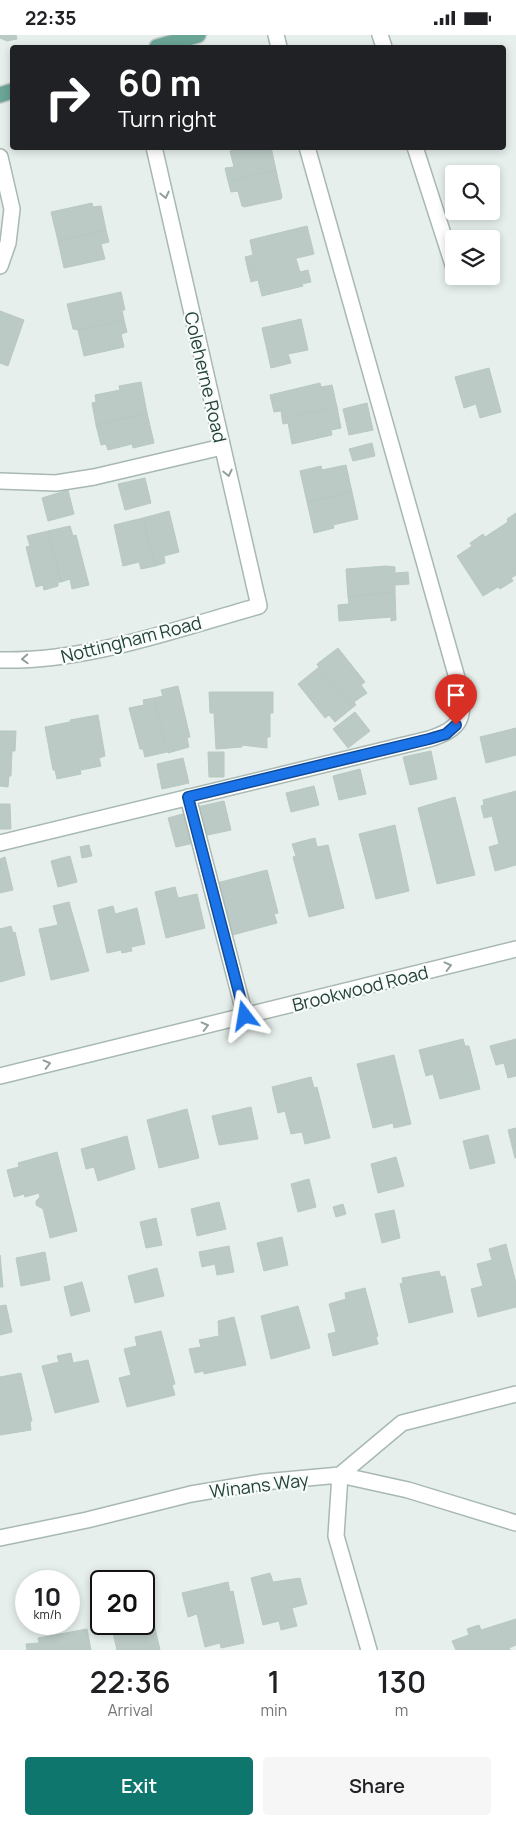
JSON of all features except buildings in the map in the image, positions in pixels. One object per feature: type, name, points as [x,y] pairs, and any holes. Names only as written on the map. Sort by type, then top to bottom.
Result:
[{"type":"main road","points":[[164,45],[198,35]]},
{"type":"street","name":"Coleherne Road","points":[[155,150],[259,606]]},
{"type":"street","points":[[0,843],[429,739],[446,734],[456,725],[462,715],[463,704],[459,685],[308,150]]},
{"type":"street","points":[[416,150],[445,240]]},
{"type":"street","points":[[0,157],[12,209],[8,243],[0,266]]},
{"type":"street","points":[[0,481],[56,483],[94,477],[222,447]]},
{"type":"street","name":"Nottingham Road","points":[[0,660],[55,658],[106,647],[259,606]]},
{"type":"street","points":[[188,797],[245,1016]]},
{"type":"street","name":"Brookwood Road","points":[[0,1076],[516,949]]},
{"type":"street","points":[[369,1650],[336,1536],[340,1475],[402,1423],[516,1394]]},
{"type":"street","name":"Winans Way","points":[[0,1538],[87,1520],[191,1494],[263,1482],[340,1475],[408,1489],[516,1523]]},
{"type":"route","points":[[245,1016],[188,797],[429,739],[446,734],[456,725]]}]
